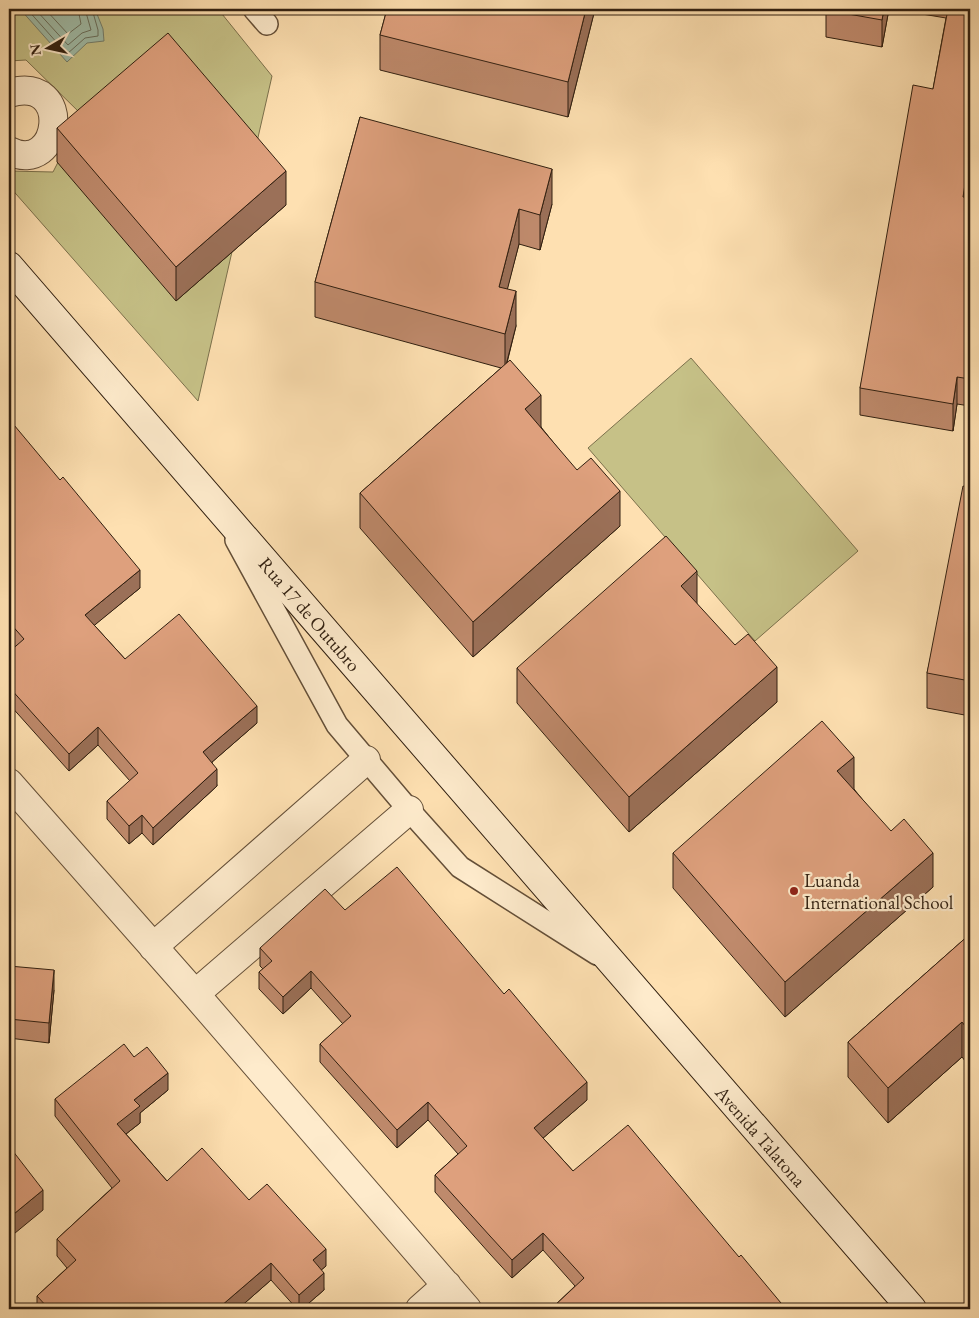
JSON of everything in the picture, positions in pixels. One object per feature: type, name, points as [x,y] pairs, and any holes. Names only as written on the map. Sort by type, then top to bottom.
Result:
[{"type":"street","points":[[9,93],[29,90],[46,100],[54,118],[54,128],[51,137],[44,146],[35,152],[24,155],[9,151]]},
{"type":"street","name":"Rua 17 de Outubro","points":[[9,266],[610,962]]},
{"type":"street","points":[[153,947],[366,760]]},
{"type":"street","points":[[9,783],[468,1309]]},
{"type":"street","points":[[195,994],[410,810]]},
{"type":"street","name":"Avenida Talatona","points":[[610,962],[912,1309]]},
{"type":"street","points":[[420,1309],[447,1285]]},
{"type":"lane","points":[[220,511],[336,725],[366,760],[460,867],[610,962]]},
{"type":"shaded area","points":[[9,9],[218,9],[272,76],[198,401],[9,186],[9,171],[53,172],[82,115],[26,60],[9,61]]},
{"type":"shaded area","points":[[691,358],[858,551],[755,641],[588,448]]},
{"type":"water","points":[[20,9],[95,9],[103,29],[104,41],[87,43],[67,62]]},
{"type":"building","points":[[387,9],[586,9],[568,82],[380,35]]},
{"type":"building","points":[[826,9],[884,9],[882,20]]},
{"type":"building","points":[[948,9],[970,9],[970,152],[963,197],[970,198],[970,379],[957,377],[953,404],[860,388],[913,85],[933,89]]},
{"type":"building","points":[[168,33],[286,171],[176,267],[57,128]]},
{"type":"building","points":[[360,117],[552,169],[540,215],[519,209],[499,287],[516,291],[505,334],[315,282]]},
{"type":"building","points":[[510,360],[541,395],[525,409],[577,470],[591,458],[620,491],[473,622],[360,493]]},
{"type":"building","points":[[9,419],[60,480],[63,477],[140,570],[85,615],[125,659],[179,614],[257,706],[203,752],[217,769],[153,828],[142,815],[129,826],[107,801],[138,773],[98,727],[69,754],[9,687],[9,652],[24,639],[9,622]]},
{"type":"building","points":[[963,486],[970,488],[970,681],[927,673]]},
{"type":"building","points":[[666,536],[697,571],[681,586],[735,645],[748,634],[777,667],[629,797],[517,668]]},
{"type":"building","points":[[822,721],[854,757],[837,771],[891,831],[904,819],[933,853],[785,982],[673,853]]},
{"type":"building","points":[[397,867],[504,994],[509,989],[587,1082],[534,1128],[573,1171],[628,1125],[739,1257],[741,1255],[786,1309],[552,1308],[584,1278],[543,1233],[512,1260],[435,1175],[467,1146],[428,1102],[397,1130],[320,1044],[351,1016],[311,971],[283,997],[259,972],[272,961],[260,948],[325,889],[345,910]]},
{"type":"building","points":[[970,934],[970,1032],[962,1022],[888,1088],[848,1042]]},
{"type":"building","points":[[9,966],[54,970],[49,1023],[9,1019]]},
{"type":"building","points":[[124,1044],[134,1057],[147,1047],[168,1073],[134,1100],[140,1106],[117,1124],[167,1181],[202,1148],[249,1200],[267,1184],[326,1249],[313,1260],[324,1273],[299,1295],[271,1263],[221,1306],[222,1309],[49,1309],[37,1296],[76,1260],[57,1239],[120,1181],[55,1099]]},
{"type":"building","points":[[9,1146],[43,1190],[9,1218]]},
{"type":"place","name":"Luanda International School","points":[[794,891]]}]
